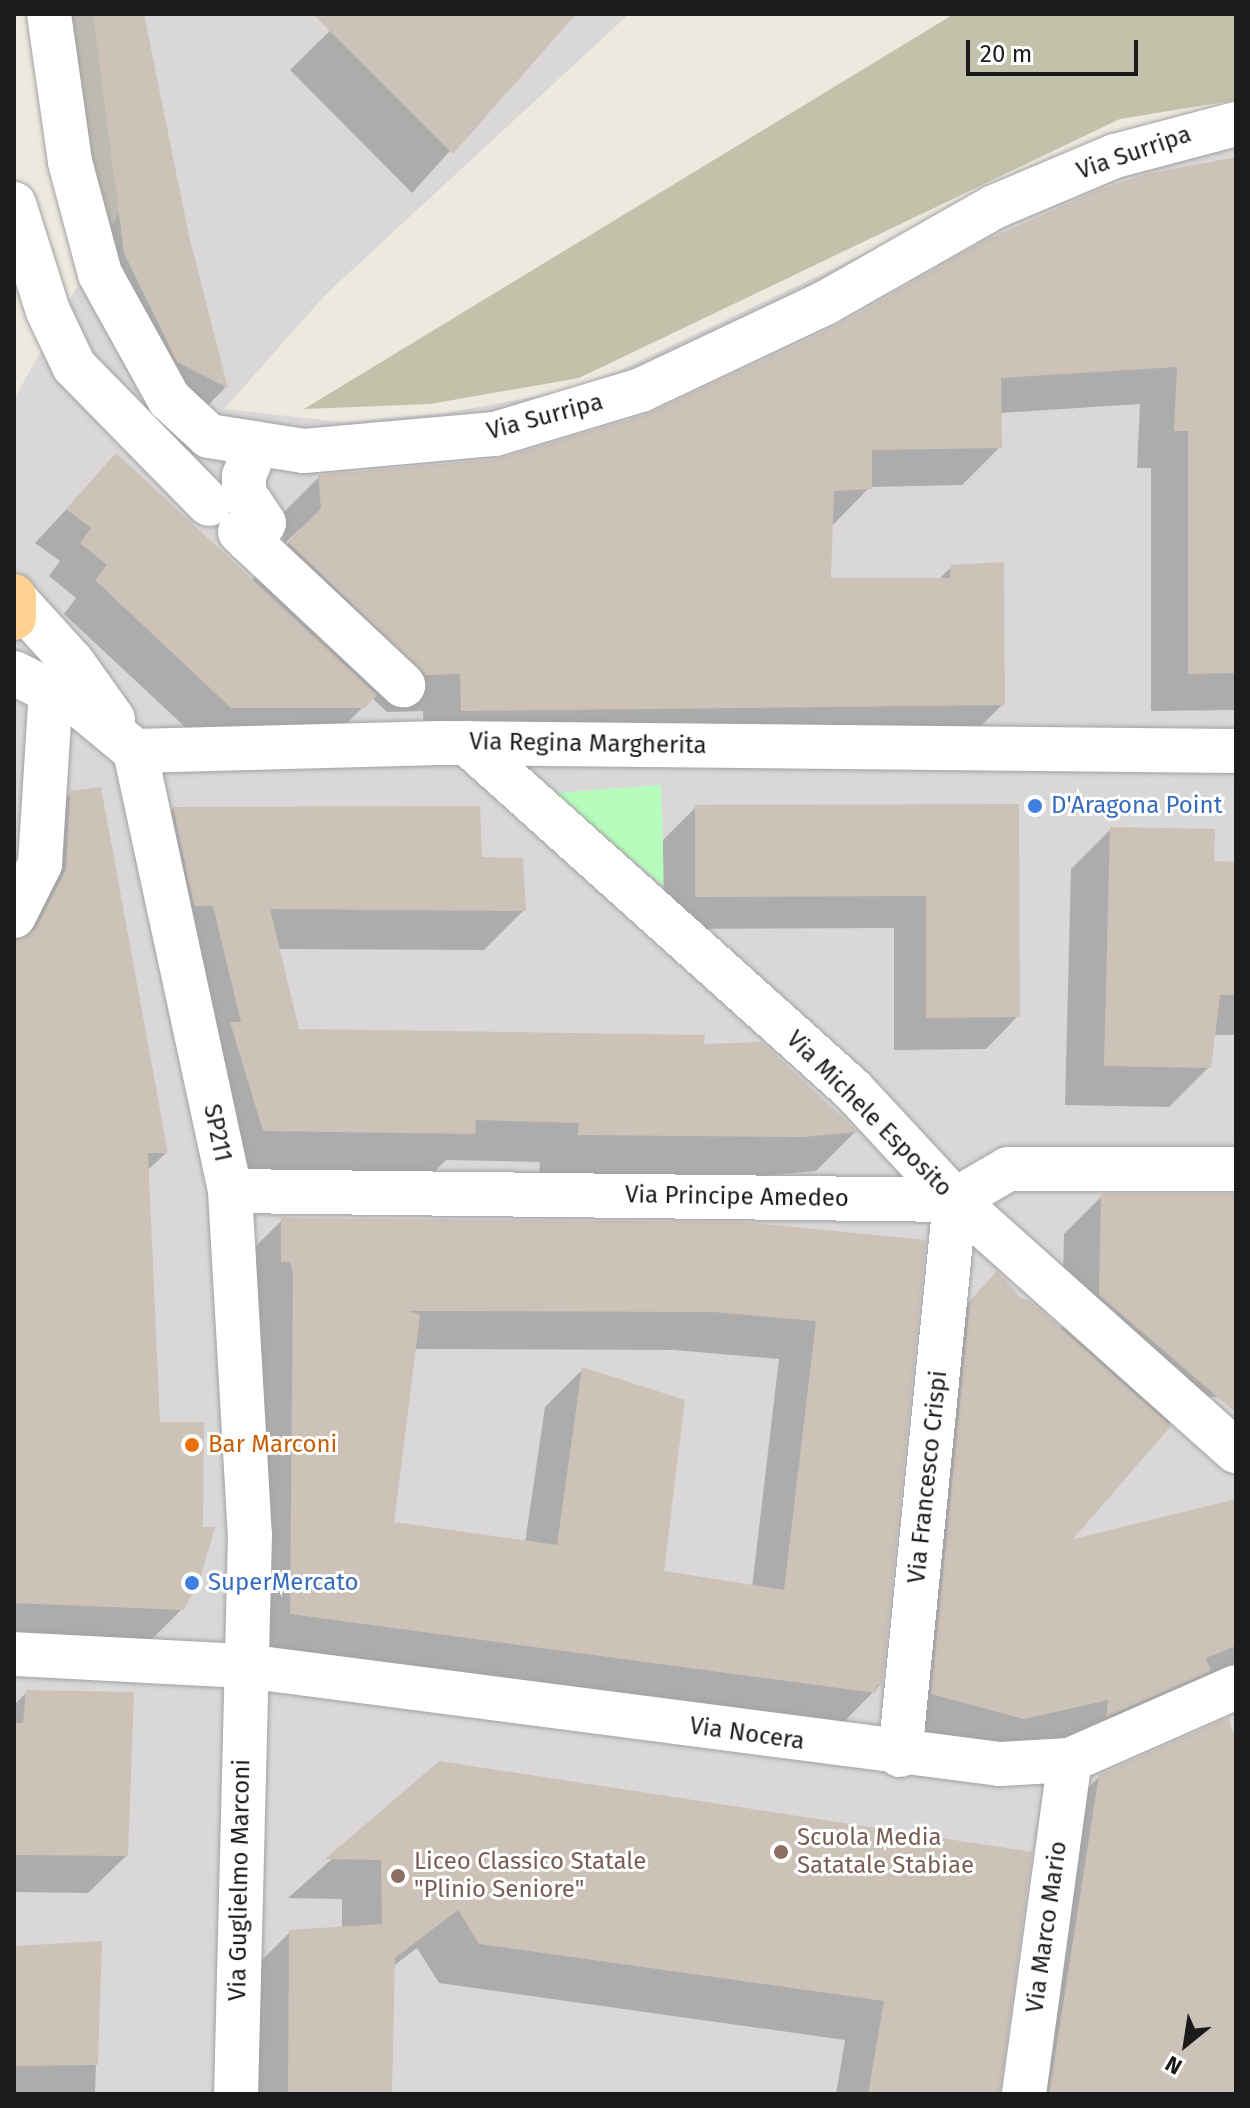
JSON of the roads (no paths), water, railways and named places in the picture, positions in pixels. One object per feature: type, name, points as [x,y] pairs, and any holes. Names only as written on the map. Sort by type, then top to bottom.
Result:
[{"type":"main road","points":[[14,597],[14,618]]},
{"type":"street","name":"Via Surripa","points":[[49,14],[70,162],[100,274],[169,399],[209,436],[304,451],[495,434],[641,390],[825,303],[994,207],[1115,156],[1236,124]]},
{"type":"street","points":[[14,204],[48,311],[74,366],[233,525],[403,685]]},
{"type":"street","points":[[233,525],[264,523],[244,493],[244,476],[257,443]]},
{"type":"street","points":[[14,597],[73,663],[135,751]]},
{"type":"street","points":[[14,916],[40,864],[32,681],[82,707],[135,751]]},
{"type":"street","name":"Via Regina Margherita","points":[[135,751],[467,743],[1236,751]]},
{"type":"street","name":"Via Michele Esposito","points":[[467,743],[853,1090],[955,1200],[1236,1451]]},
{"type":"street","name":"SP211","points":[[135,751],[230,1191],[250,1535],[245,1666]]},
{"type":"street","points":[[955,1200],[1008,1169],[1236,1169]]},
{"type":"street","name":"Via Principe Amedeo","points":[[230,1191],[955,1200]]},
{"type":"street","name":"Via Francesco Crispi","points":[[900,1755],[955,1200]]},
{"type":"street","name":"Via Nocera","points":[[14,1654],[245,1666],[900,1755],[1000,1764],[1070,1760],[1236,1687]]},
{"type":"street","name":"Via Guglielmo Marconi","points":[[236,2094],[245,1666]]},
{"type":"street","name":"Via Marco Mario","points":[[1024,2094],[1070,1760]]},
{"type":"place","name":"D'Aragona Point","points":[[1035,806]]},
{"type":"place","name":"Bar Marconi","points":[[192,1445]]},
{"type":"place","name":"SuperMercato","points":[[192,1583]]},
{"type":"place","name":"Scuola Media Satatale Stabiae","points":[[781,1852]]},
{"type":"place","name":"Liceo Classico Statale \"Plinio Seniore\"","points":[[398,1876]]}]
